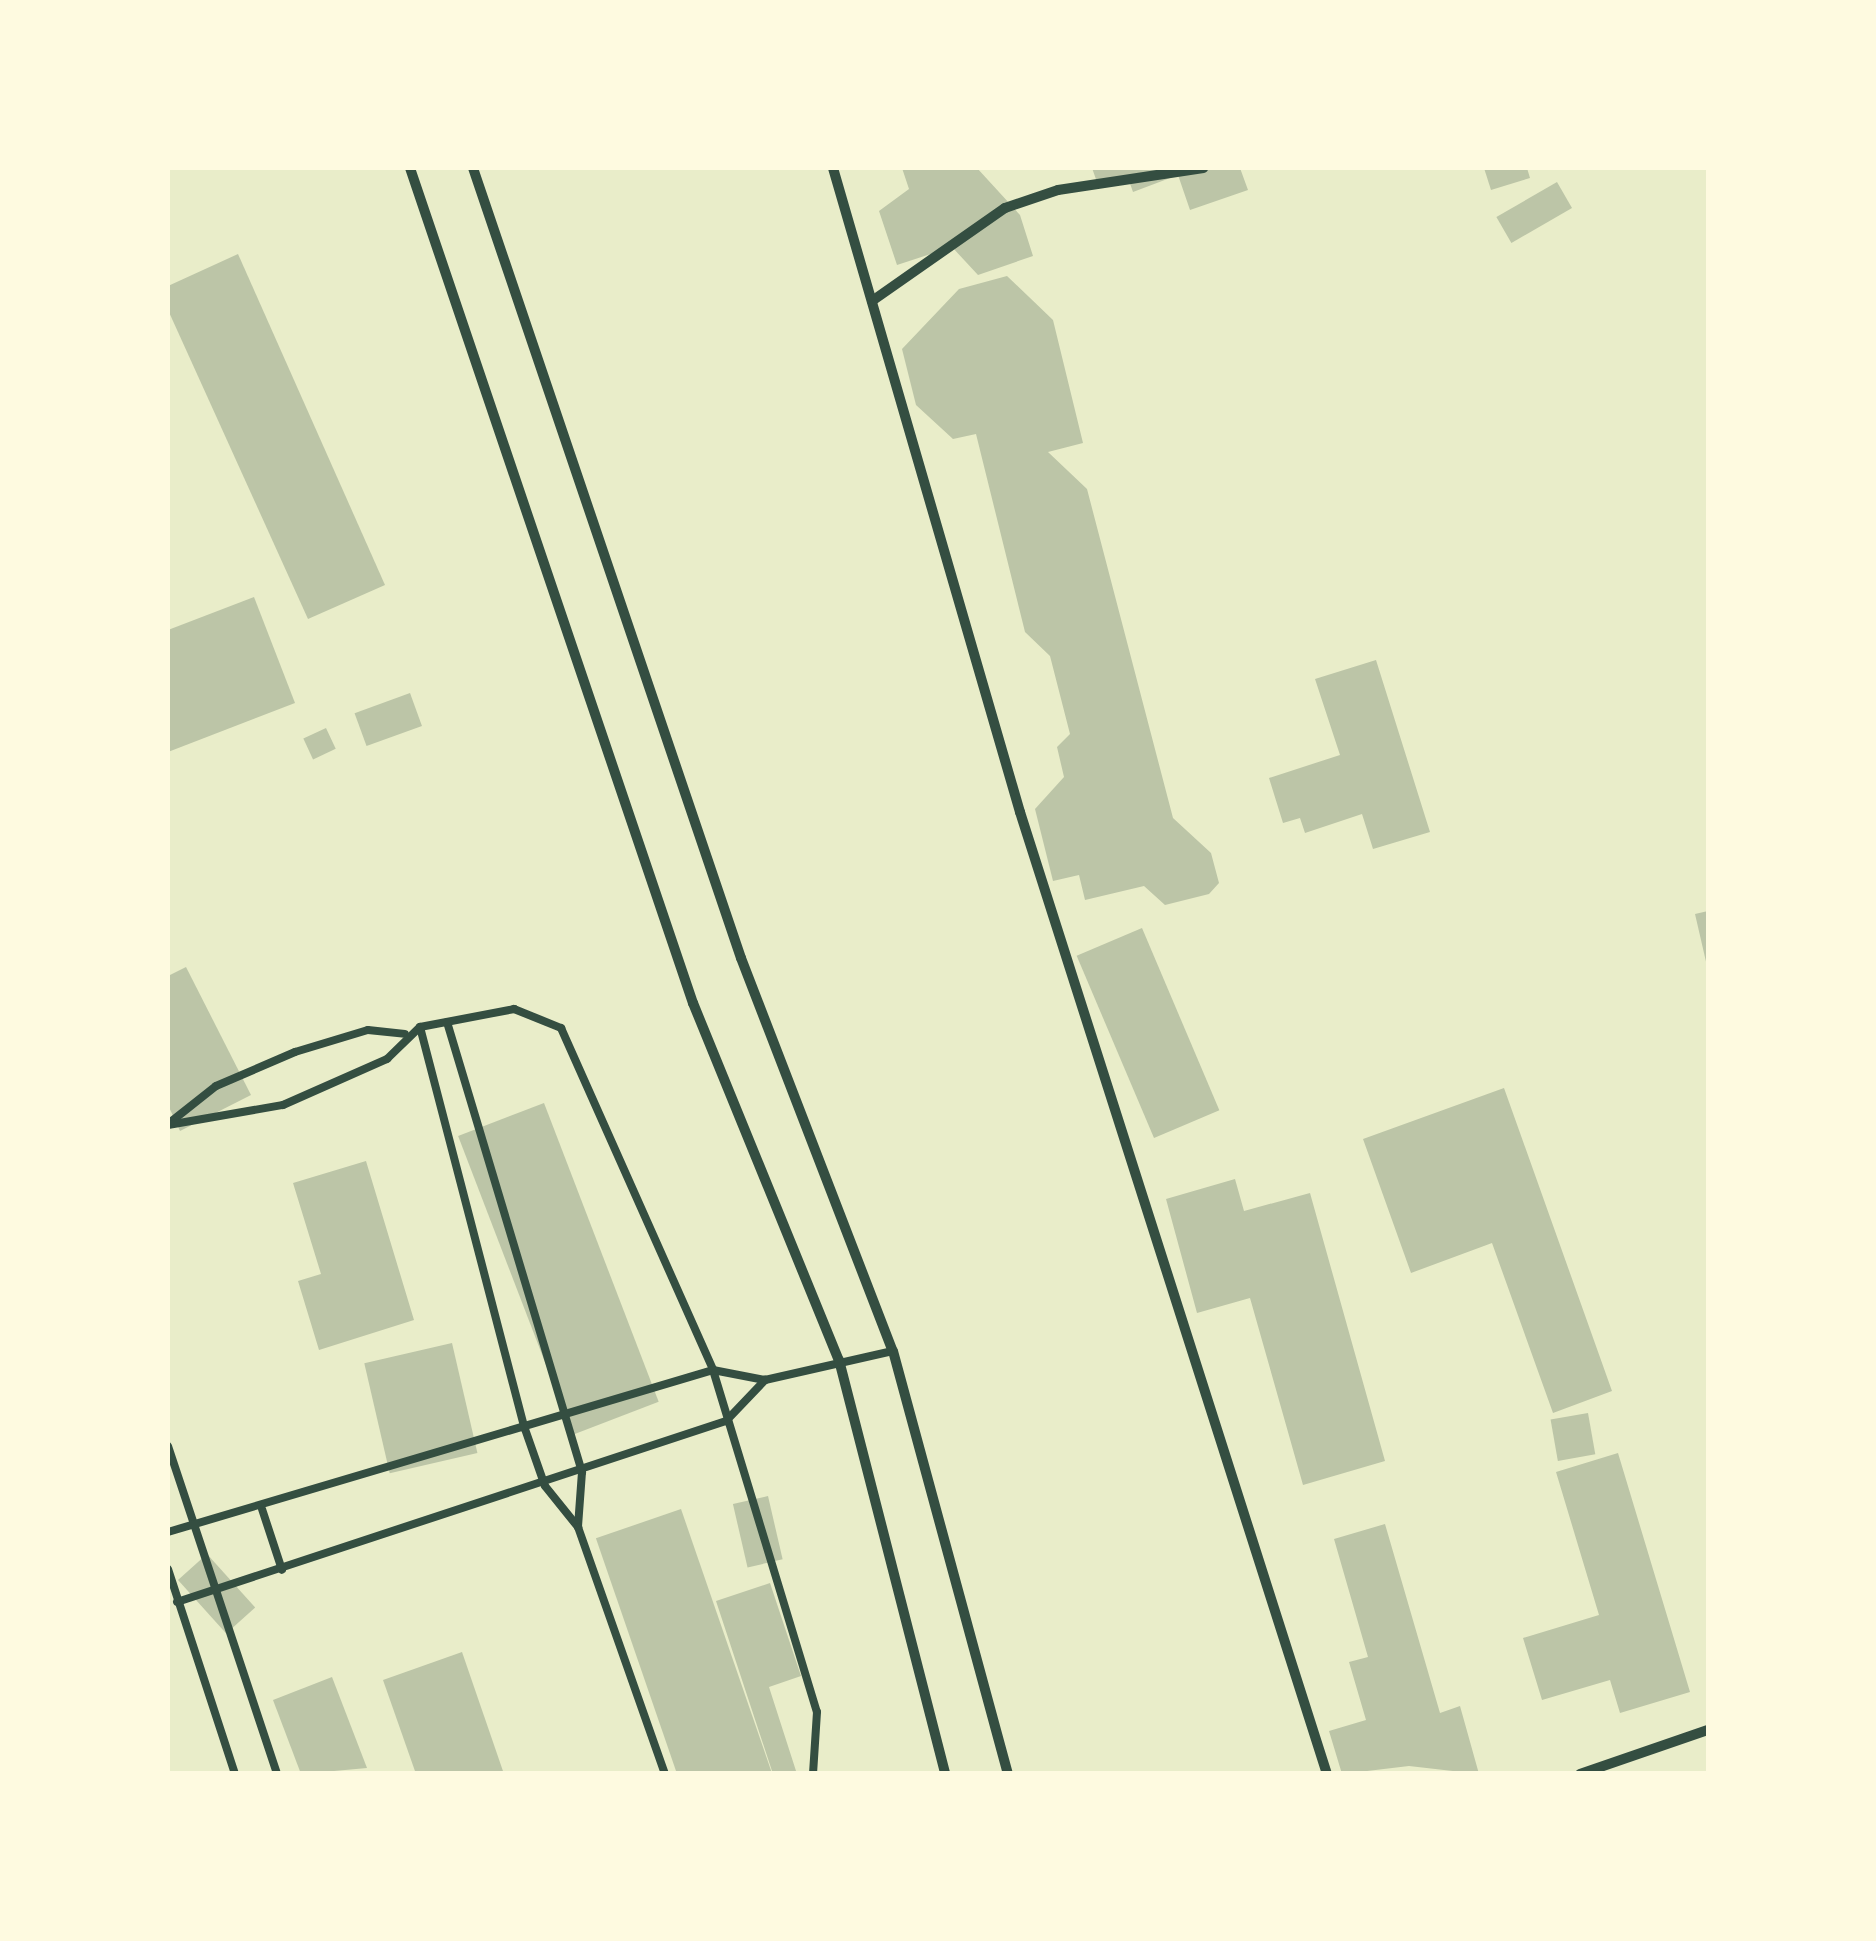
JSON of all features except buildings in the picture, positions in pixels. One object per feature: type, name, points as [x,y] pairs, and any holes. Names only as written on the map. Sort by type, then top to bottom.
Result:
[{"type":"street","points":[[410,168],[693,1003],[839,1360],[945,1774]]},
{"type":"street","points":[[474,168],[728,921],[892,1351],[1008,1774]]},
{"type":"street","points":[[834,168],[1020,812],[1327,1774]]},
{"type":"street","points":[[872,302],[1005,208],[1058,190],[1203,168]]},
{"type":"street","points":[[1580,1774],[1708,1730]]},
{"type":"lane","points":[[168,1124],[216,1086],[295,1052],[368,1030],[405,1034],[514,1009],[561,1028],[713,1370],[817,1712],[813,1774]]},
{"type":"lane","points":[[447,1022],[582,1472],[578,1527]]},
{"type":"lane","points":[[420,1028],[544,1486],[578,1527],[665,1774]]},
{"type":"lane","points":[[168,1124],[283,1106],[387,1060],[405,1034]]},
{"type":"lane","points":[[168,1532],[262,1508],[713,1370],[764,1380],[892,1351]]},
{"type":"lane","points":[[178,1602],[544,1486],[726,1421],[764,1380]]},
{"type":"lane","points":[[168,1446],[211,1592],[277,1774]]},
{"type":"lane","points":[[262,1508],[282,1570]]},
{"type":"lane","points":[[168,1569],[236,1774]]}]
